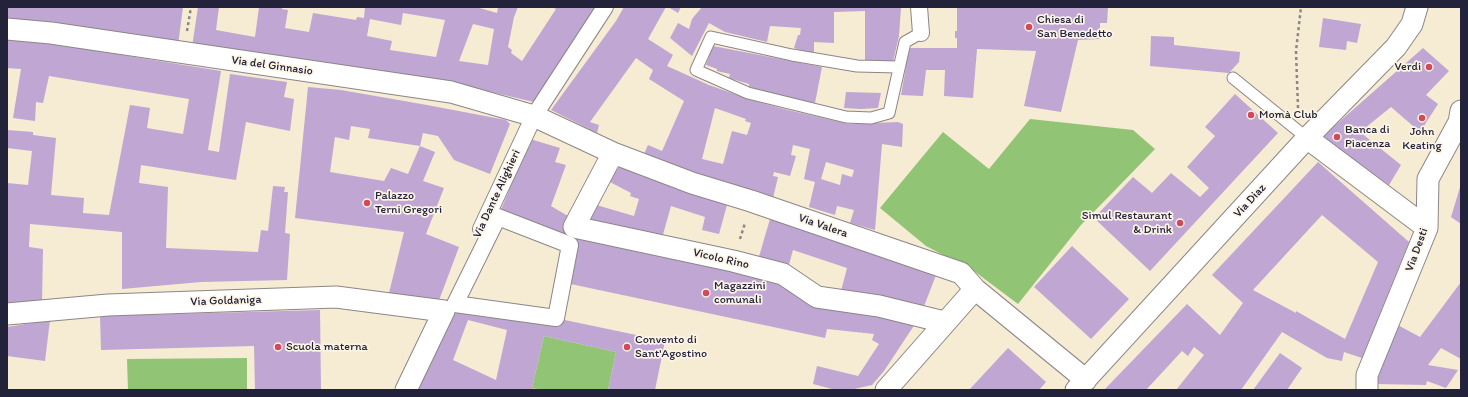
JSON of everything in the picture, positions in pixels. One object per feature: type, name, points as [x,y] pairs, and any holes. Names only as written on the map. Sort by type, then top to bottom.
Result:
[{"type":"street","name":"Via Dante Alighieri","points":[[406,390],[450,308],[486,216],[534,116],[605,7]]},
{"type":"street","points":[[919,7],[921,34]]},
{"type":"street","name":"Via Diaz","points":[[1081,385],[1301,134],[1396,47],[1412,24],[1416,7]]},
{"type":"street","name":"Via del Ginnasio","points":[[7,29],[59,35],[451,92],[534,116]]},
{"type":"street","name":"Via Desti","points":[[1367,390],[1368,374],[1427,228],[1428,179],[1459,122],[1461,111]]},
{"type":"street","name":"Via Valera","points":[[534,116],[614,153],[692,184],[751,202],[961,273],[975,289],[1081,385]]},
{"type":"street","points":[[1301,134],[1427,228]]},
{"type":"street","name":"Vicolo Rino","points":[[614,153],[574,227],[783,274],[817,297],[879,306],[944,322]]},
{"type":"street","points":[[498,217],[570,245],[556,318],[450,308],[498,217]]},
{"type":"street","points":[[886,390],[944,322],[975,289]]},
{"type":"street","name":"Via Goldaniga","points":[[7,314],[108,305],[336,297],[450,308]]},
{"type":"lane","points":[[898,67],[857,66],[792,55],[711,37],[696,70],[748,93],[846,116],[870,118],[889,113],[898,67],[905,42],[921,34]]},
{"type":"lane","points":[[1233,78],[1301,134]]},
{"type":"path","points":[[1301,7],[1296,51],[1301,134]]},
{"type":"path","points":[[733,262],[751,202]]},
{"type":"green space","points":[[1030,119],[1133,130],[1155,149],[1081,225],[1018,304],[974,271],[926,246],[880,208],[943,132],[989,169]]},
{"type":"green space","points":[[544,336],[616,352],[608,390],[542,390],[532,388]]},
{"type":"green space","points":[[247,358],[247,390],[128,390],[127,359]]},
{"type":"building","points":[[7,7],[183,7],[178,45],[7,23]]},
{"type":"building","points":[[198,7],[219,7],[216,30],[255,37],[259,7],[282,7],[282,9],[288,10],[285,28],[309,32],[313,13],[356,20],[357,17],[364,18],[365,7],[476,7],[497,13],[498,7],[518,7],[514,17],[508,47],[512,50],[511,53],[522,61],[556,9],[552,7],[597,7],[534,102],[491,92],[192,47]],"holes":[[[403,13],[445,20],[436,57],[390,50],[392,41],[367,36],[370,19],[401,25]],[[473,24],[494,29],[488,65],[459,61]]]},
{"type":"building","points":[[624,7],[666,7],[648,39],[673,55],[667,66],[709,85],[751,100],[788,110],[849,124],[898,122],[903,124],[902,147],[882,144],[875,230],[850,223],[854,210],[837,206],[835,215],[809,207],[815,182],[804,179],[810,149],[793,145],[791,155],[796,156],[790,176],[774,172],[773,176],[778,177],[773,198],[718,183],[644,154],[648,145],[662,151],[684,101],[649,79],[653,70],[636,58],[590,122],[599,125],[597,133],[551,110],[616,21]],"holes":[[[715,108],[746,119],[745,121],[751,123],[747,135],[732,131],[723,164],[702,159]],[[826,162],[854,170],[852,177],[842,174],[840,185],[821,179]]]},
{"type":"building","points":[[668,7],[681,7],[678,13]]},
{"type":"building","points":[[702,7],[901,7],[899,36],[893,62],[865,61],[865,11],[834,12],[834,43],[814,42],[814,54],[794,48],[798,35],[800,35],[801,28],[770,26],[767,42],[725,32],[709,23],[692,56],[670,38],[678,23],[689,29],[692,19]]},
{"type":"building","points":[[957,7],[1108,7],[1107,23],[1100,23],[1100,39],[1078,40],[1061,112],[1024,106],[1036,51],[977,49],[973,98],[944,96],[945,70],[926,70],[923,96],[901,95],[906,67],[906,48],[957,48],[955,31],[957,31]]},
{"type":"building","points":[[1323,18],[1361,24],[1357,43],[1347,41],[1346,50],[1319,47]]},
{"type":"building","points":[[1151,36],[1174,37],[1174,45],[1240,52],[1239,62],[1229,73],[1150,66]]},
{"type":"building","points":[[7,37],[221,71],[208,150],[219,152],[230,74],[287,82],[284,97],[294,99],[290,131],[246,122],[236,180],[141,165],[139,183],[168,187],[166,248],[258,252],[261,230],[268,231],[273,186],[285,187],[284,192],[288,192],[285,233],[290,234],[287,280],[201,282],[122,289],[122,232],[30,224],[29,247],[43,249],[42,303],[7,307],[7,183],[28,185],[32,151],[7,148],[7,130],[33,132],[33,135],[56,138],[51,195],[84,198],[83,213],[109,215],[130,105],[150,108],[147,128],[183,134],[189,99],[49,76],[43,103],[36,102],[35,121],[13,118],[21,69],[7,68]]},
{"type":"building","points":[[713,46],[822,67],[815,103],[749,88],[749,84],[729,78],[730,74],[717,71],[717,69],[706,65]]},
{"type":"building","points":[[1423,48],[1449,71],[1426,95],[1438,104],[1420,132],[1391,107],[1360,132],[1401,165],[1389,185],[1322,137]]},
{"type":"building","name":"Palazzo Terni Gregori","points":[[308,87],[341,90],[427,105],[506,120],[510,124],[490,174],[454,160],[438,136],[423,133],[420,146],[435,152],[423,181],[444,188],[426,234],[459,247],[438,303],[388,297],[404,232],[295,218]],"holes":[[[351,126],[370,129],[368,138],[420,146],[408,174],[391,168],[384,181],[330,172],[335,137],[349,140]]]},
{"type":"building","points":[[846,92],[881,93],[878,108],[844,108]]},
{"type":"building","points":[[1235,94],[1278,133],[1150,271],[1094,218],[1133,177],[1152,193],[1171,173],[1200,197],[1209,188],[1187,167],[1215,136],[1205,127]]},
{"type":"building","points":[[530,139],[560,148],[555,162],[566,165],[551,206],[573,219],[563,240],[570,242],[572,234],[770,275],[915,324],[884,371],[872,385],[850,390],[836,390],[813,384],[817,366],[858,376],[879,344],[872,340],[874,334],[827,329],[825,338],[566,283],[560,319],[665,341],[655,390],[608,390],[616,352],[544,336],[532,388],[539,390],[416,390],[455,304],[556,318],[570,245],[498,217]],"holes":[[[468,320],[507,330],[496,380],[453,360]]]},
{"type":"building","points":[[1318,162],[1409,242],[1362,358],[1344,352],[1342,361],[1327,358],[1282,332],[1241,390],[1176,390],[1204,355],[1194,347],[1188,356],[1182,351],[1146,390],[1106,390],[1105,389],[1187,304],[1220,335],[1243,303],[1212,275]],"holes":[[[1322,215],[1378,262],[1345,339],[1296,311],[1296,313],[1253,290]]]},
{"type":"building","points":[[620,166],[727,205],[719,234],[702,230],[705,217],[671,206],[662,238],[584,222],[593,204],[634,216],[639,199],[630,196],[631,193],[608,181]]},
{"type":"building","points":[[1461,184],[1461,224],[1451,217]]},
{"type":"building","points":[[770,219],[878,254],[936,275],[923,309],[841,291],[847,268],[793,250],[788,268],[758,260]]},
{"type":"building","points":[[1072,246],[1129,299],[1091,339],[1034,287]]},
{"type":"building","points":[[1461,282],[1461,359],[1441,348],[1428,365],[1458,370],[1446,388],[1427,381],[1426,385],[1377,384],[1378,365],[1394,323],[1420,337]]},
{"type":"building","points":[[320,310],[321,390],[255,390],[254,346],[101,350],[100,316]]},
{"type":"building","points":[[50,320],[45,361],[7,356],[7,327]]},
{"type":"building","points":[[1008,348],[1046,382],[1039,390],[969,390]]},
{"type":"building","points":[[1280,353],[1302,368],[1287,390],[1253,390]]},
{"type":"place","name":"Chiesa di San Benedetto","points":[[1029,27]]},
{"type":"place","name":"Verdi","points":[[1429,67]]},
{"type":"place","name":"Momà Club","points":[[1251,115]]},
{"type":"place","name":"John Keating","points":[[1422,118]]},
{"type":"place","name":"Banca di Piacenza","points":[[1337,137]]},
{"type":"place","name":"Palazzo Terni Gregori","points":[[367,203]]},
{"type":"place","name":"Simul Restaurant & Drink","points":[[1180,223]]},
{"type":"place","name":"Magazzini comunali","points":[[706,293]]},
{"type":"place","name":"Scuola materna","points":[[278,347]]},
{"type":"place","name":"Convento di Sant'Agostino","points":[[627,347]]}]
